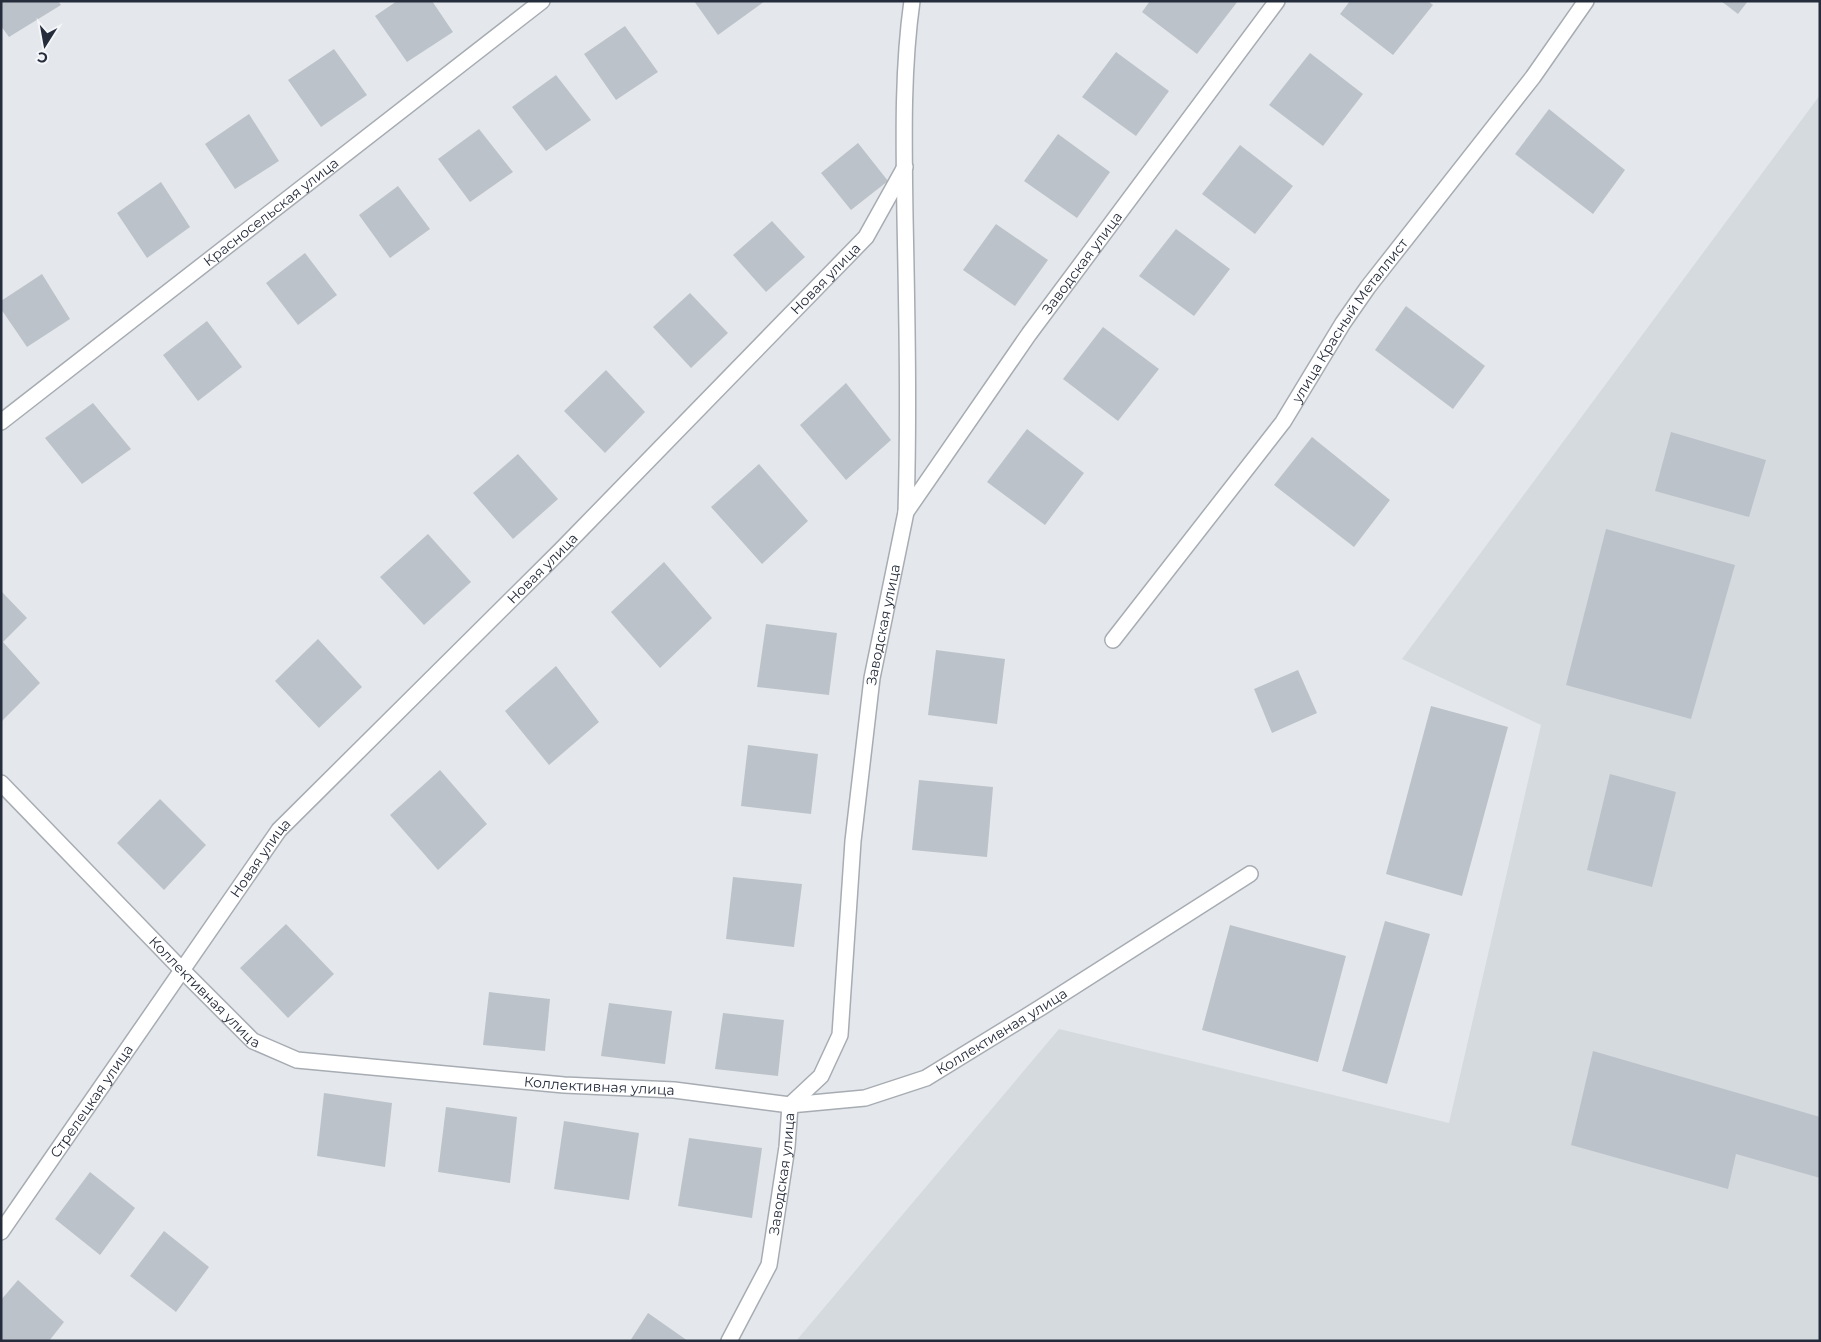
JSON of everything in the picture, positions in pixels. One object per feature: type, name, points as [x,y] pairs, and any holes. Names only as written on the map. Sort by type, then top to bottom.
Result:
[{"type":"street","name":"Красносельская улица","points":[[1,422],[542,1]]},
{"type":"street","points":[[906,512],[909,429],[905,167],[907,35],[912,1]]},
{"type":"street","name":"Заводская улица","points":[[729,1341],[769,1265],[787,1147],[790,1104],[821,1076],[840,1035],[853,841],[872,678],[906,512],[1030,334],[1277,1]]},
{"type":"street","name":"улица Красный Металлист","points":[[1112,640],[1283,422],[1343,323],[1368,287],[1533,77],[1586,1]]},
{"type":"street","name":"Новая улица","points":[[183,971],[279,830],[561,550],[866,237],[905,167]]},
{"type":"street","name":"Коллективная улица","points":[[1,783],[253,1041],[297,1060],[564,1085],[674,1090],[790,1104],[865,1098],[926,1078],[1040,1008],[1250,874]]},
{"type":"street","name":"Стрелецкая улица","points":[[1,1232],[183,971]]},
{"type":"shaded area","points":[[1820,95],[1820,1341],[796,1341],[1059,1029],[1449,1123],[1541,725],[1402,659]]},
{"type":"building","points":[[1,1],[58,1],[61,5],[9,37],[1,26]]},
{"type":"building","points":[[397,1],[432,1],[453,32],[407,62],[375,16]]},
{"type":"building","points":[[694,1],[765,1],[718,35]]},
{"type":"building","points":[[1150,1],[1238,1],[1197,54],[1142,12]]},
{"type":"building","points":[[1350,1],[1428,1],[1433,5],[1393,55],[1340,14]]},
{"type":"building","points":[[1721,1],[1748,1],[1738,14]]},
{"type":"building","points":[[625,26],[658,72],[616,100],[584,54]]},
{"type":"building","points":[[334,49],[367,95],[321,127],[288,80]]},
{"type":"building","points":[[1116,52],[1169,91],[1136,136],[1082,97]]},
{"type":"building","points":[[1310,53],[1363,94],[1323,146],[1269,105]]},
{"type":"building","points":[[556,75],[591,120],[546,151],[512,107]]},
{"type":"building","points":[[1549,109],[1625,170],[1593,214],[1515,154]]},
{"type":"building","points":[[249,114],[279,161],[235,189],[205,144]]},
{"type":"building","points":[[479,129],[513,172],[470,202],[438,159]]},
{"type":"building","points":[[1058,134],[1110,172],[1077,218],[1024,181]]},
{"type":"building","points":[[858,143],[888,181],[851,210],[821,173]]},
{"type":"building","points":[[1240,145],[1293,186],[1255,234],[1202,194]]},
{"type":"building","points":[[161,182],[190,227],[147,258],[117,213]]},
{"type":"building","points":[[398,186],[430,229],[390,258],[359,215]]},
{"type":"building","points":[[772,221],[805,257],[766,292],[733,255]]},
{"type":"building","points":[[996,224],[1048,260],[1015,306],[963,270]]},
{"type":"building","points":[[1176,229],[1230,269],[1194,316],[1139,276]]},
{"type":"building","points":[[305,253],[337,295],[298,325],[266,283]]},
{"type":"building","points":[[42,274],[70,319],[27,347],[1,309],[1,301]]},
{"type":"building","points":[[690,293],[728,333],[691,368],[653,327]]},
{"type":"building","points":[[1406,306],[1485,366],[1453,409],[1375,350]]},
{"type":"building","points":[[207,321],[242,367],[198,401],[163,355]]},
{"type":"building","points":[[1103,327],[1159,369],[1118,421],[1063,379]]},
{"type":"building","points":[[606,370],[645,412],[605,453],[564,411]]},
{"type":"building","points":[[846,383],[891,440],[846,480],[800,425]]},
{"type":"building","points":[[93,403],[131,449],[82,484],[45,438]]},
{"type":"building","points":[[1027,429],[1084,473],[1045,525],[987,482]]},
{"type":"building","points":[[1671,432],[1766,460],[1749,517],[1655,491]]},
{"type":"building","points":[[1312,437],[1390,500],[1354,547],[1274,485]]},
{"type":"building","points":[[518,454],[558,499],[513,539],[473,493]]},
{"type":"building","points":[[759,464],[808,521],[762,564],[711,507]]},
{"type":"building","points":[[1606,529],[1735,565],[1691,719],[1566,685]]},
{"type":"building","points":[[428,534],[471,582],[424,625],[380,577]]},
{"type":"building","points":[[664,562],[712,618],[660,668],[611,612]]},
{"type":"building","points":[[1,591],[27,618],[3,642],[40,683],[1,722]]},
{"type":"building","points":[[766,624],[837,633],[829,695],[757,687]]},
{"type":"building","points":[[318,639],[362,687],[319,728],[275,681]]},
{"type":"building","points":[[936,650],[1005,659],[997,724],[928,715]]},
{"type":"building","points":[[556,666],[599,722],[549,765],[505,711]]},
{"type":"building","points":[[1298,670],[1317,713],[1272,733],[1254,689]]},
{"type":"building","points":[[1431,706],[1508,727],[1462,896],[1386,874]]},
{"type":"building","points":[[748,745],[818,754],[811,814],[741,806]]},
{"type":"building","points":[[440,770],[487,824],[438,870],[390,815]]},
{"type":"building","points":[[1610,774],[1676,792],[1652,887],[1587,870]]},
{"type":"building","points":[[919,780],[993,787],[987,857],[912,850]]},
{"type":"building","points":[[160,799],[206,845],[164,890],[117,843]]},
{"type":"building","points":[[733,877],[802,884],[794,947],[726,939]]},
{"type":"building","points":[[1385,921],[1430,934],[1387,1084],[1342,1071]]},
{"type":"building","points":[[286,924],[334,974],[288,1018],[240,968]]},
{"type":"building","points":[[1230,925],[1346,956],[1318,1062],[1202,1030]]},
{"type":"building","points":[[489,992],[550,999],[545,1051],[483,1045]]},
{"type":"building","points":[[609,1003],[672,1011],[665,1064],[601,1056]]},
{"type":"building","points":[[723,1013],[784,1020],[778,1076],[715,1069]]},
{"type":"building","points":[[1593,1051],[1820,1117],[1820,1178],[1736,1154],[1728,1189],[1571,1145]]},
{"type":"building","points":[[324,1093],[392,1103],[385,1167],[317,1156]]},
{"type":"building","points":[[446,1107],[517,1117],[510,1183],[438,1172]]},
{"type":"building","points":[[564,1121],[639,1133],[629,1200],[554,1189]]},
{"type":"building","points":[[689,1138],[762,1148],[752,1218],[678,1206]]},
{"type":"building","points":[[90,1172],[135,1208],[100,1255],[55,1219]]},
{"type":"building","points":[[164,1231],[209,1267],[176,1312],[130,1276]]},
{"type":"building","points":[[18,1280],[64,1322],[49,1341],[1,1341],[1,1300]]},
{"type":"building","points":[[648,1313],[688,1341],[630,1341]]}]
